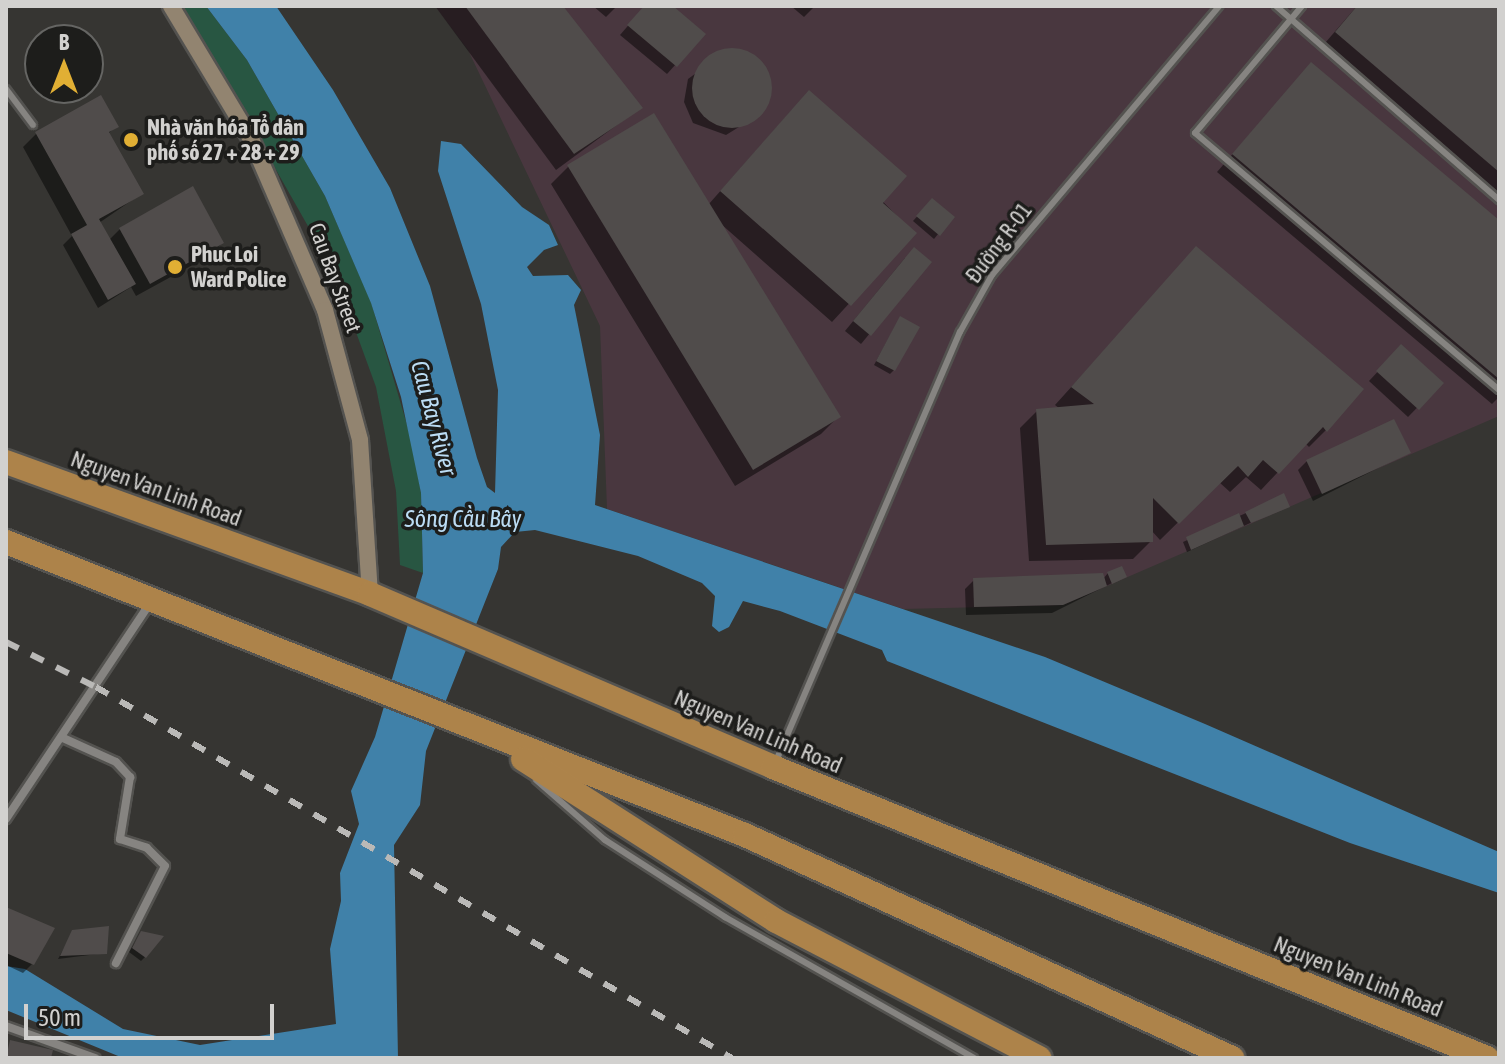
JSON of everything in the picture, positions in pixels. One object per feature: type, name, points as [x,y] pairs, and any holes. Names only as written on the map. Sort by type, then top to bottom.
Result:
[{"type":"highway","name":"Nguyen Van Linh Road","points":[[6,462],[373,595],[773,767],[1487,1058]]},
{"type":"highway","points":[[6,542],[745,835],[1232,1058]]},
{"type":"highway","points":[[477,730],[776,921],[1039,1058]]},
{"type":"street","name":"Cau Bay Street","points":[[171,6],[275,187],[338,349],[365,477],[373,595]]},
{"type":"street","points":[[6,819],[63,738],[151,601]]},
{"type":"street","points":[[63,738],[116,762],[130,777],[120,839],[147,848],[165,866],[116,963]]},
{"type":"street","points":[[7,1028],[95,1058]]},
{"type":"lane","name":"Đường R-01","points":[[773,767],[960,332],[992,275],[1219,6]]},
{"type":"lane","points":[[1276,6],[1499,200]]},
{"type":"lane","points":[[1302,6],[1195,133],[1499,390]]},
{"type":"lane","points":[[6,89],[33,125]]},
{"type":"lane","points":[[477,730],[501,750]]},
{"type":"lane","points":[[512,760],[605,840],[910,1025],[974,1058]]},
{"type":"shaded area","points":[[435,6],[1499,6],[1499,416],[1063,605],[903,609],[607,509],[600,326],[468,50]]},
{"type":"green space","points":[[183,6],[206,6],[247,60],[325,196],[371,302],[412,442],[421,493],[423,573],[400,565],[396,491],[376,387],[334,272]]},
{"type":"water","points":[[206,6],[276,6],[333,90],[390,188],[430,286],[477,458],[487,487],[495,493],[498,390],[481,304],[438,171],[441,141],[461,144],[522,207],[549,225],[558,245],[544,250],[527,267],[533,276],[568,275],[581,290],[574,305],[600,435],[595,505],[1045,657],[1205,724],[1499,852],[1499,893],[1350,843],[887,661],[882,650],[780,611],[743,601],[729,627],[719,632],[712,626],[715,596],[702,583],[638,556],[535,530],[515,532],[501,547],[498,569],[426,751],[420,805],[394,845],[398,1058],[123,1058],[6,1010],[6,966],[25,969],[123,1029],[200,1045],[336,1024],[330,949],[341,901],[340,873],[359,824],[351,791],[375,737],[423,573],[421,493],[401,397],[371,303],[325,196],[247,60]]},
{"type":"building","points":[[465,6],[563,6],[643,108],[574,154]]},
{"type":"building","points":[[644,6],[673,6],[706,34],[677,67],[627,25]]},
{"type":"building","points":[[1357,6],[1499,6],[1499,172],[1335,32]]},
{"type":"building","points":[[732,48],[747,51],[760,60],[769,73],[772,88],[769,103],[760,116],[747,125],[732,128],[717,125],[704,116],[695,103],[692,88],[695,73],[704,60],[717,51]]},
{"type":"building","points":[[1311,62],[1499,220],[1499,379],[1232,154]]},
{"type":"building","points":[[809,90],[907,176],[883,203],[917,233],[851,306],[720,191]]},
{"type":"building","points":[[104,100],[119,127],[109,132],[144,194],[99,219],[136,284],[108,300],[71,234],[87,225],[35,132],[85,104],[104,104]]},
{"type":"building","points":[[654,113],[841,417],[753,470],[567,165]]},
{"type":"building","points":[[193,186],[224,243],[150,284],[119,228]]},
{"type":"building","points":[[932,198],[955,217],[940,236],[916,216]]},
{"type":"building","points":[[1196,246],[1364,389],[1327,432],[1323,427],[1279,474],[1263,460],[1248,477],[1238,466],[1179,524],[1153,498],[1153,542],[1046,545],[1036,409],[1094,404],[1071,387]]},
{"type":"building","points":[[914,247],[932,262],[871,336],[853,321]]},
{"type":"building","points":[[900,316],[920,327],[895,371],[876,361]]},
{"type":"building","points":[[1401,344],[1444,383],[1419,410],[1376,371]]},
{"type":"building","points":[[1394,419],[1411,453],[1322,494],[1306,460]]},
{"type":"building","points":[[1284,493],[1290,507],[1251,523],[1245,512]]},
{"type":"building","points":[[1239,513],[1244,526],[1191,550],[1186,537]]},
{"type":"building","points":[[1122,566],[1127,577],[1112,584],[1107,572]]},
{"type":"building","points":[[1103,573],[1107,586],[1063,605],[974,607],[973,578]]},
{"type":"building","points":[[6,907],[55,928],[34,965],[6,953]]},
{"type":"building","points":[[109,926],[107,954],[60,956],[72,930]]},
{"type":"building","points":[[141,931],[164,936],[146,958],[132,948]]},
{"type":"building","points":[[10,1040],[53,1050],[51,1058],[6,1058]]},
{"type":"railway","points":[[6,642],[96,687],[732,1058]]},
{"type":"place","name":"Nhà văn hóa Tổ dân phố số 27 + 28 + 29","points":[[131,140]]},
{"type":"place","name":"Phuc Loi Ward Police","points":[[175,267]]},
{"type":"water label","name":"Cau Bay River","points":[[434,418]]},
{"type":"water label","name":"Sông Cầu Bây","points":[[463,519]]}]
